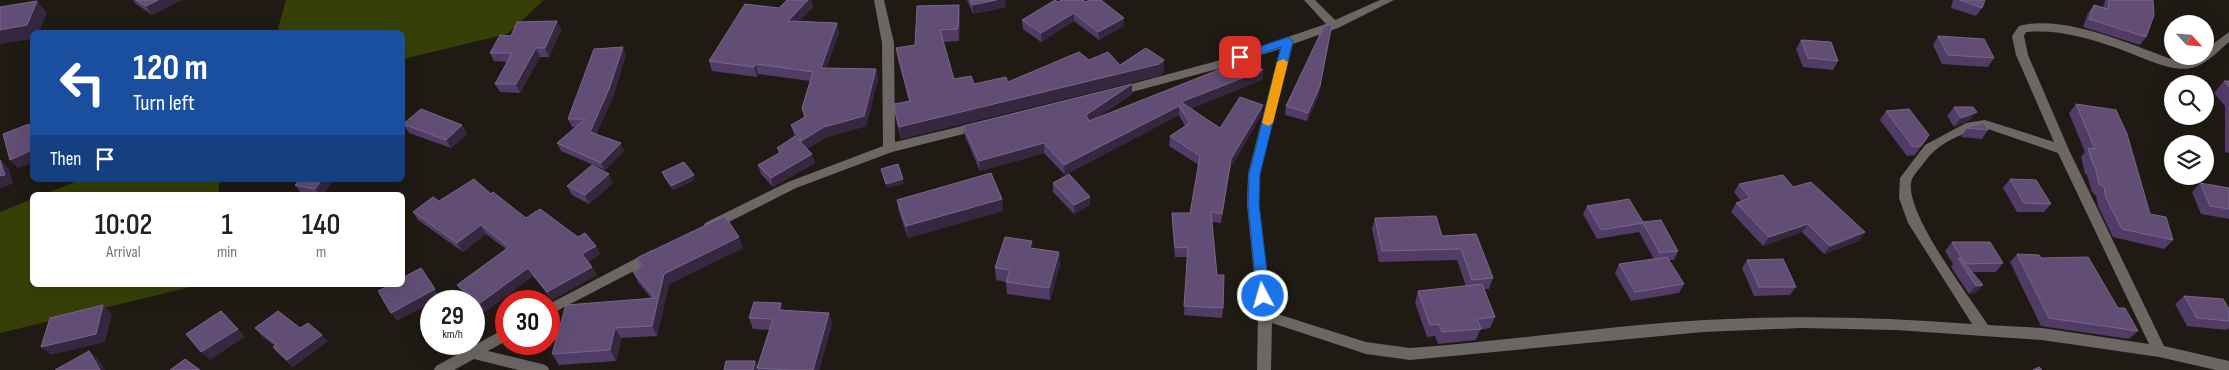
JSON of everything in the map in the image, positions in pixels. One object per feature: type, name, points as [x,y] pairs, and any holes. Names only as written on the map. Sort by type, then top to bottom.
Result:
[{"type":"street","points":[[880,0],[888,43],[889,148]]},
{"type":"street","points":[[1309,0],[1334,25]]},
{"type":"street","points":[[1106,94],[1191,73],[1288,41],[1334,25],[1389,0]]},
{"type":"street","points":[[2159,351],[2062,150],[2022,55],[2018,36],[2023,29],[2038,26],[2062,29],[2164,61]]},
{"type":"street","points":[[2214,48],[2229,36]]},
{"type":"street","points":[[1264,370],[1265,315],[1253,204],[1254,174],[1288,41]]},
{"type":"street","points":[[700,230],[792,186],[889,148],[993,122]]},
{"type":"street","points":[[1984,330],[1914,223],[1905,198],[1906,178],[1929,148],[1966,127],[1985,124],[2062,150]]},
{"type":"street","points":[[560,304],[667,248]]},
{"type":"street","points":[[1265,315],[1366,348],[1410,354],[1703,326],[1801,322],[1896,324],[2042,334],[2159,351],[2229,367]]},
{"type":"street","points":[[441,370],[470,355]]},
{"type":"street","points":[[482,355],[542,370]]},
{"type":"green space","points":[[286,0],[544,0],[507,34],[405,59],[405,30],[278,30]]},
{"type":"green space","points":[[75,182],[220,182],[218,192],[50,192]]},
{"type":"green space","points":[[30,200],[30,287],[191,287],[0,333],[0,212]]},
{"type":"building","points":[[136,0],[158,0],[146,6]]},
{"type":"building","points":[[787,0],[808,0],[788,21],[837,23],[821,68],[876,69],[864,116],[824,127],[801,141],[791,125],[805,117],[802,108],[813,72],[756,64],[754,67],[709,61],[745,4],[779,8]]},
{"type":"building","points":[[970,0],[996,0],[972,5]]},
{"type":"building","points":[[1055,0],[1058,2],[1062,0],[1083,0],[1086,2],[1089,0],[1101,0],[1124,18],[1098,32],[1074,13],[1041,33],[1022,20]]},
{"type":"building","points":[[1960,0],[1985,0],[1982,8]]},
{"type":"building","points":[[2109,0],[2153,0],[2154,15],[2146,37],[2089,19],[2094,5],[2108,9]]},
{"type":"building","points":[[37,1],[27,25],[0,30],[0,7]]},
{"type":"building","points":[[959,5],[958,29],[940,30],[954,79],[971,76],[974,84],[1006,77],[1008,82],[1079,52],[1089,60],[1108,52],[1120,65],[1146,48],[1164,60],[1159,64],[899,127],[894,104],[910,101],[896,48],[915,45],[917,6]]},
{"type":"building","points":[[557,21],[545,48],[536,48],[516,84],[495,84],[512,53],[490,53],[500,35],[511,36],[517,22]]},
{"type":"building","points":[[1332,24],[1320,86],[1308,113],[1286,106],[1324,26]]},
{"type":"building","points":[[1938,36],[1984,39],[1994,58],[1948,55]]},
{"type":"building","points":[[1801,40],[1831,42],[1838,61],[1808,58]]},
{"type":"building","points":[[623,47],[609,89],[590,132],[621,143],[601,163],[557,143],[585,119],[568,119],[594,49]]},
{"type":"building","points":[[1251,57],[1263,70],[1181,102],[1220,128],[1240,97],[1263,105],[1231,159],[1222,214],[1211,212],[1217,275],[1224,275],[1223,308],[1184,306],[1188,247],[1175,248],[1172,213],[1190,213],[1200,156],[1170,136],[1190,123],[1179,106],[1064,165],[1044,143],[979,161],[963,126],[1132,84],[1086,115],[1089,121]]},
{"type":"building","points":[[2076,104],[2116,110],[2127,134],[2150,214],[2166,217],[2173,240],[2122,229],[2106,198],[2104,187],[2099,184],[2088,148],[2095,149]]},
{"type":"building","points":[[1954,107],[1973,107],[1977,112],[1961,118]]},
{"type":"building","points":[[421,109],[462,125],[446,140],[405,125],[405,122]]},
{"type":"building","points":[[1909,109],[1929,135],[1921,146],[1913,147],[1886,111]]},
{"type":"building","points":[[1984,123],[1988,130],[1967,128],[1975,125]]},
{"type":"building","points":[[29,124],[30,151],[10,160],[3,134]]},
{"type":"building","points":[[795,136],[812,154],[771,178],[758,165],[781,152],[777,148]]},
{"type":"building","points":[[0,160],[5,175],[0,176]]},
{"type":"building","points":[[684,162],[694,175],[671,186],[662,172]]},
{"type":"building","points":[[898,164],[903,179],[886,184],[881,169]]},
{"type":"building","points":[[592,165],[609,174],[585,195],[567,186]]},
{"type":"building","points":[[991,173],[1002,199],[906,226],[897,200]]},
{"type":"building","points":[[1069,174],[1090,197],[1074,205],[1053,183]]},
{"type":"building","points":[[1783,175],[1793,187],[1811,182],[1865,232],[1830,246],[1808,224],[1769,237],[1736,203],[1750,198],[1739,184]]},
{"type":"building","points":[[474,179],[491,194],[493,192],[526,218],[540,209],[578,237],[585,233],[596,246],[582,254],[592,267],[551,290],[545,290],[528,268],[498,290],[495,290],[495,292],[485,299],[485,290],[463,290],[457,285],[509,247],[481,225],[457,243],[413,212],[433,197],[439,201]]},
{"type":"building","points":[[2010,179],[2036,180],[2051,204],[2024,203]]},
{"type":"building","points":[[298,182],[320,182],[315,189],[295,185]]},
{"type":"building","points":[[2201,185],[2229,188],[2229,209],[2210,206]]},
{"type":"building","points":[[1629,199],[1643,222],[1661,220],[1678,251],[1660,253],[1643,223],[1601,230],[1587,206]]},
{"type":"building","points":[[725,216],[739,237],[664,274],[652,326],[615,328],[610,350],[560,353],[560,326],[566,305],[655,298],[633,272],[642,266],[637,258]]},
{"type":"building","points":[[1436,216],[1442,236],[1476,234],[1493,278],[1472,280],[1461,249],[1382,251],[1375,218]]},
{"type":"building","points":[[1005,237],[1032,241],[1030,248],[1059,252],[1049,288],[1006,282],[1010,270],[995,268]]},
{"type":"building","points":[[1952,242],[1990,242],[2003,263],[1965,264]]},
{"type":"building","points":[[2017,254],[2039,255],[2041,258],[2088,257],[2118,308],[2125,308],[2138,331],[2049,318]]},
{"type":"building","points":[[1667,257],[1684,284],[1635,292],[1619,264]]},
{"type":"building","points":[[1958,258],[1960,258],[1983,285],[1976,286]]},
{"type":"building","points":[[1783,259],[1796,287],[1759,287],[1747,260]]},
{"type":"building","points":[[421,268],[435,289],[420,290],[420,297],[391,313],[378,291],[386,287],[405,287],[405,276]]},
{"type":"building","points":[[1482,284],[1495,317],[1477,319],[1481,329],[1442,332],[1439,324],[1430,325],[1418,291]]},
{"type":"building","points":[[2184,296],[2223,299],[2229,309],[2229,321],[2197,318]]},
{"type":"building","points":[[754,302],[781,303],[779,310],[829,313],[813,370],[757,368],[773,319],[749,318]]},
{"type":"building","points":[[103,305],[96,334],[41,347],[50,318]]},
{"type":"building","points":[[221,311],[238,329],[201,352],[186,334]]},
{"type":"building","points":[[278,311],[300,328],[308,323],[322,335],[287,360],[273,347],[277,345],[255,328]]},
{"type":"building","points":[[89,351],[100,370],[55,370]]},
{"type":"building","points":[[185,359],[200,370],[170,370]]},
{"type":"building","points":[[726,361],[755,361],[753,370],[724,370]]},
{"type":"slow traffic","points":[[1268,123],[1283,62]]},
{"type":"route","points":[[1240,57],[1288,41],[1254,174],[1253,204],[1263,296]]}]
